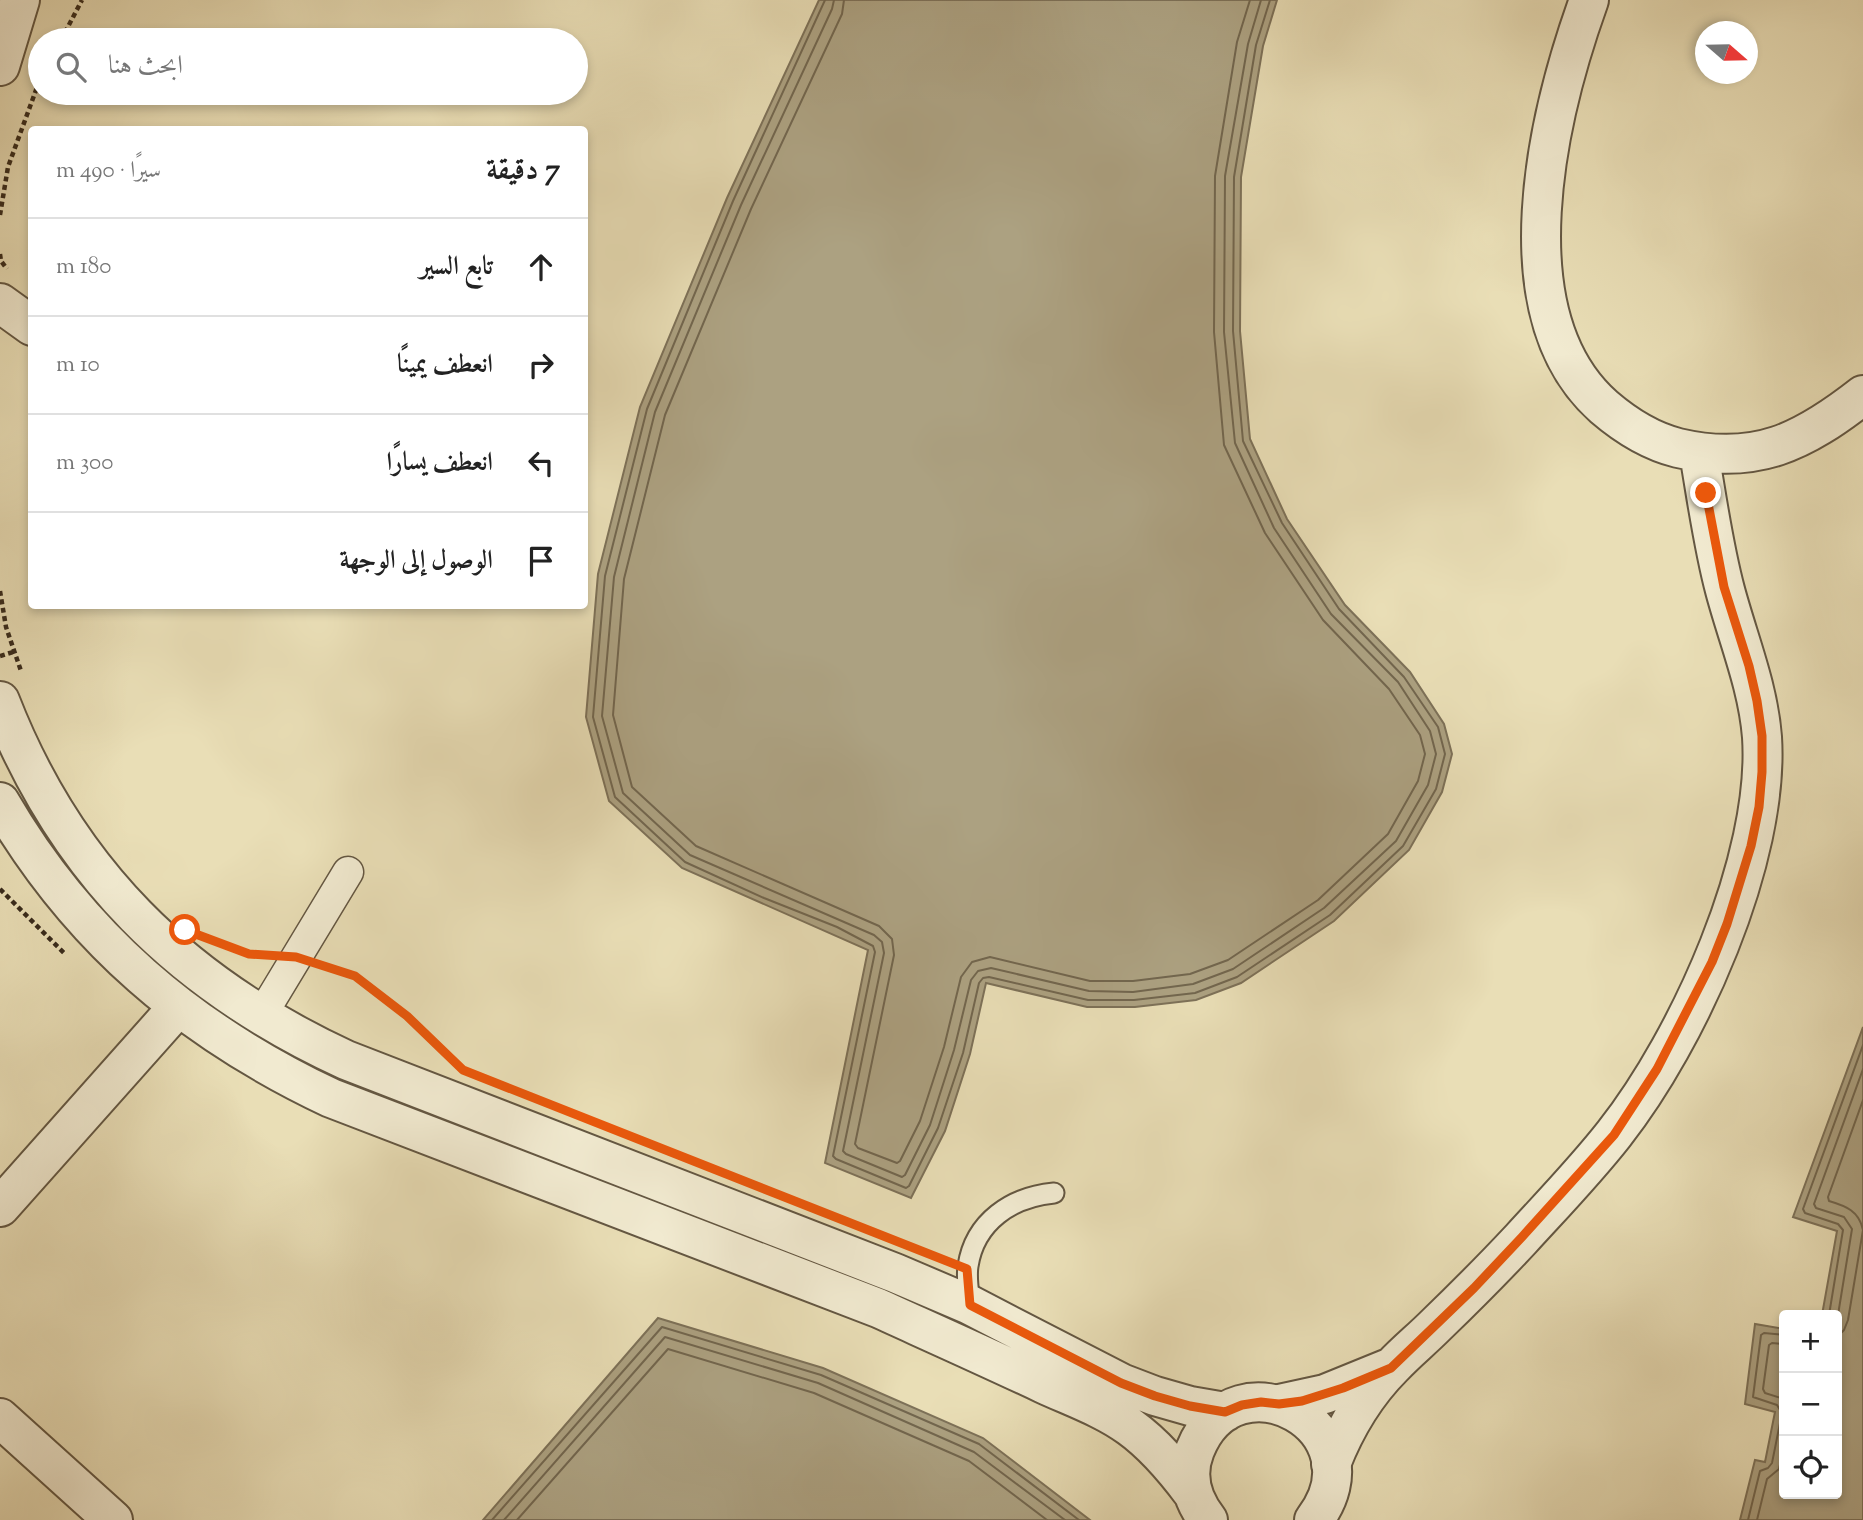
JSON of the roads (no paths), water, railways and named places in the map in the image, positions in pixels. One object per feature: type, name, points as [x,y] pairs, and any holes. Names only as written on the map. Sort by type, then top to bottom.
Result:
[{"type":"street","points":[[0,66],[20,0]]},
{"type":"street","points":[[1589,0],[1571,49],[1558,101],[1542,204],[1541,256],[1551,319],[1560,348],[1575,374],[1616,418],[1642,434],[1670,446],[1699,453],[1759,451],[1788,443],[1816,430],[1863,395]]},
{"type":"street","points":[[1331,1464],[1350,1422],[1391,1368],[1424,1337],[1479,1306],[1528,1266],[1569,1216],[1587,1190],[1614,1135],[1664,1057],[1712,962],[1740,886],[1759,807],[1762,760],[1757,701],[1724,587],[1699,453]]},
{"type":"street","points":[[11,688],[18,748],[37,785],[78,848],[140,921],[204,977],[261,1016],[346,1060],[895,1273],[970,1305],[1121,1383],[1178,1402],[1225,1412]]},
{"type":"street","points":[[0,802],[50,880],[110,948],[178,1007],[252,1057],[331,1098],[878,1308],[1102,1411],[1129,1426],[1153,1446],[1174,1468],[1200,1506]]},
{"type":"street","points":[[261,1016],[348,872]]},
{"type":"street","points":[[0,1207],[178,1007]]},
{"type":"street","points":[[1279,1404],[1325,1394],[1391,1368]]},
{"type":"street","points":[[1200,1506],[1190,1474],[1199,1438],[1211,1423],[1225,1412],[1242,1405],[1261,1402],[1279,1404],[1297,1411],[1311,1422],[1330,1454],[1330,1491],[1323,1509],[1314,1520]]},
{"type":"street","points":[[0,1418],[113,1520]]},
{"type":"lane","points":[[970,1305],[967,1269],[971,1251],[979,1235],[1004,1209],[1020,1200],[1054,1193]]},
{"type":"water","points":[[819,0],[1277,0],[1263,46],[1241,177],[1240,331],[1250,439],[1287,519],[1345,605],[1410,672],[1444,724],[1452,754],[1442,792],[1409,850],[1334,921],[1241,983],[1196,1000],[1135,1007],[1087,1007],[986,983],[970,1054],[945,1131],[911,1198],[825,1163],[868,950],[682,868],[609,801],[586,717],[598,574],[640,407],[727,198]]},
{"type":"water","points":[[1863,1027],[1863,1520],[1740,1520],[1755,1460],[1765,1462],[1775,1412],[1745,1404],[1755,1324],[1779,1328],[1779,1499],[1842,1499],[1842,1310],[1823,1310],[1837,1231],[1793,1217]]},
{"type":"water","points":[[658,1318],[823,1368],[983,1438],[1090,1520],[483,1520]]}]
